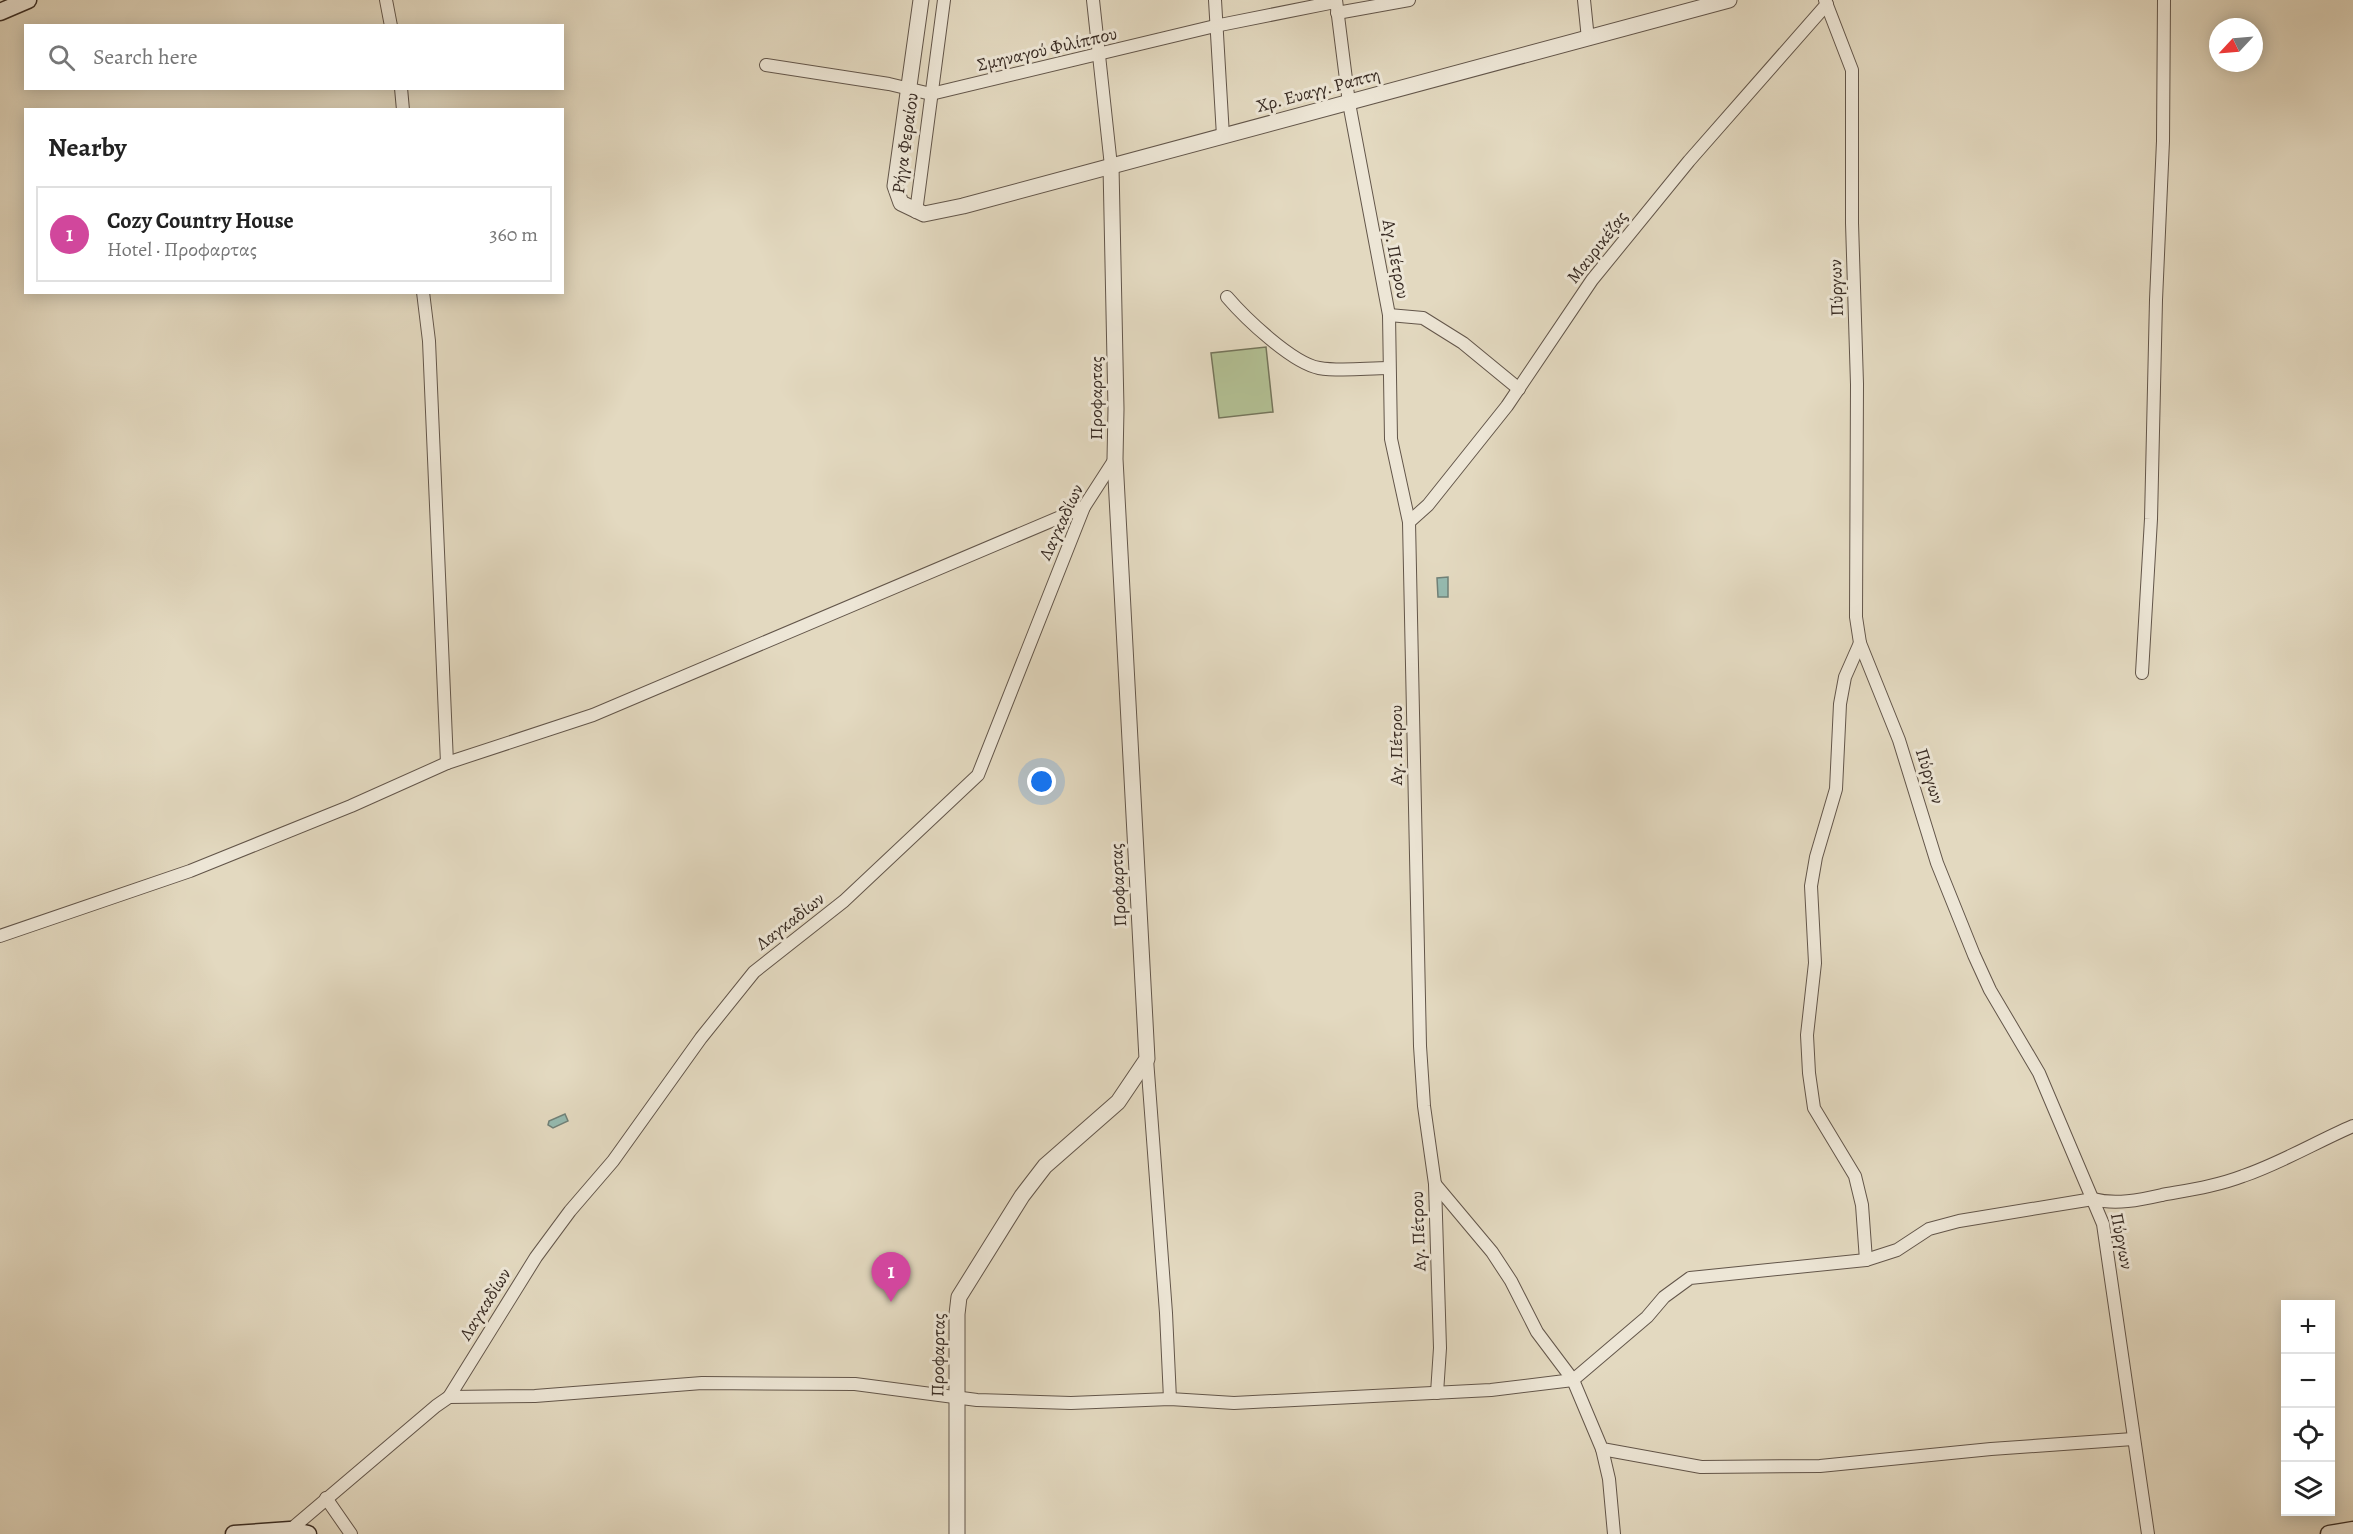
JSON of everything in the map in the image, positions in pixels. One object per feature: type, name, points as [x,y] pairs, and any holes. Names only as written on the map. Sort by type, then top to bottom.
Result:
[{"type":"main road","points":[[0,12],[28,0]]},
{"type":"main road","points":[[234,1534],[290,1530],[309,1534]]},
{"type":"main road","points":[[2329,1534],[2353,1530]]},
{"type":"street","points":[[386,0],[391,24]]},
{"type":"street","name":"Ρήγα Φεραίου","points":[[921,0],[895,186],[901,203],[916,212],[944,0]]},
{"type":"street","points":[[1093,0],[1097,57],[1111,166]]},
{"type":"street","points":[[1215,0],[1223,136]]},
{"type":"street","name":"Σμηναγού Φιλίππου","points":[[766,65],[909,88],[931,94],[1097,57],[1215,26],[1336,5],[1409,0]]},
{"type":"street","points":[[1584,0],[1588,39]]},
{"type":"street","name":"Χρ. Ευαγγ. Ραπτη","points":[[916,212],[934,213],[963,206],[1729,0]]},
{"type":"street","points":[[2142,673],[2151,519],[2156,300],[2163,141],[2164,0]]},
{"type":"street","name":"Μαυρικέζας","points":[[1409,522],[1428,506],[1519,389],[1592,280],[1689,160],[1826,2]]},
{"type":"street","name":"Πύργων","points":[[1826,2],[1845,48],[1852,81],[1852,223],[1857,384],[1856,617],[1860,643],[1899,740],[1938,863],[1974,956],[2039,1073],[2103,1224],[2148,1534]]},
{"type":"street","name":"Αγ. Πέτρου","points":[[1336,5],[1349,103],[1389,315],[1391,439],[1409,522],[1420,1046],[1424,1106],[1435,1184],[1440,1348],[1437,1393]]},
{"type":"street","points":[[401,90],[403,108]]},
{"type":"street","name":"Προφαρτας","points":[[957,1534],[959,1297],[1022,1196],[1045,1166],[1118,1102],[1147,1059],[1115,459],[1111,166]]},
{"type":"street","points":[[423,294],[429,341],[447,763]]},
{"type":"street","points":[[1227,297],[1248,322],[1273,341],[1318,368],[1389,368]]},
{"type":"street","points":[[1389,315],[1423,318],[1462,343],[1519,389]]},
{"type":"street","name":"Λαγκαδίων","points":[[290,1530],[449,1397],[536,1257],[570,1211],[613,1161],[701,1038],[754,972],[844,901],[978,775],[1084,507],[1115,459]]},
{"type":"street","points":[[0,936],[190,871],[351,806],[447,763],[592,715],[1084,507]]},
{"type":"street","points":[[1860,643],[1845,677],[1840,704],[1836,789],[1816,856],[1811,886],[1815,963],[1808,1035],[1809,1073],[1814,1108],[1855,1176],[1862,1205],[1866,1260]]},
{"type":"street","points":[[1147,1059],[1166,1313],[1170,1399]]},
{"type":"street","points":[[449,1397],[535,1396],[702,1383],[750,1382],[855,1384],[957,1398],[1071,1403],[1170,1399],[1234,1403],[1491,1390],[1574,1380],[1647,1317],[1664,1297],[1690,1278],[1866,1260],[1897,1250],[1929,1229],[1959,1221],[2093,1199],[2108,1203],[2153,1197],[2242,1177],[2353,1126]]},
{"type":"street","points":[[1435,1184],[1492,1252],[1511,1281],[1542,1340],[1574,1380],[1602,1449],[1609,1479],[1614,1534]]},
{"type":"street","points":[[1602,1449],[1701,1467],[1820,1466],[1991,1449],[2133,1439]]},
{"type":"street","points":[[326,1498],[351,1534]]},
{"type":"green space","points":[[1266,347],[1273,412],[1219,418],[1211,353]]},
{"type":"water","points":[[1448,577],[1448,597],[1438,597],[1437,578]]},
{"type":"water","points":[[565,1114],[568,1121],[553,1128],[548,1125],[549,1121]]},
{"type":"place","name":"Cozy Country House","points":[[891,1302]]}]
